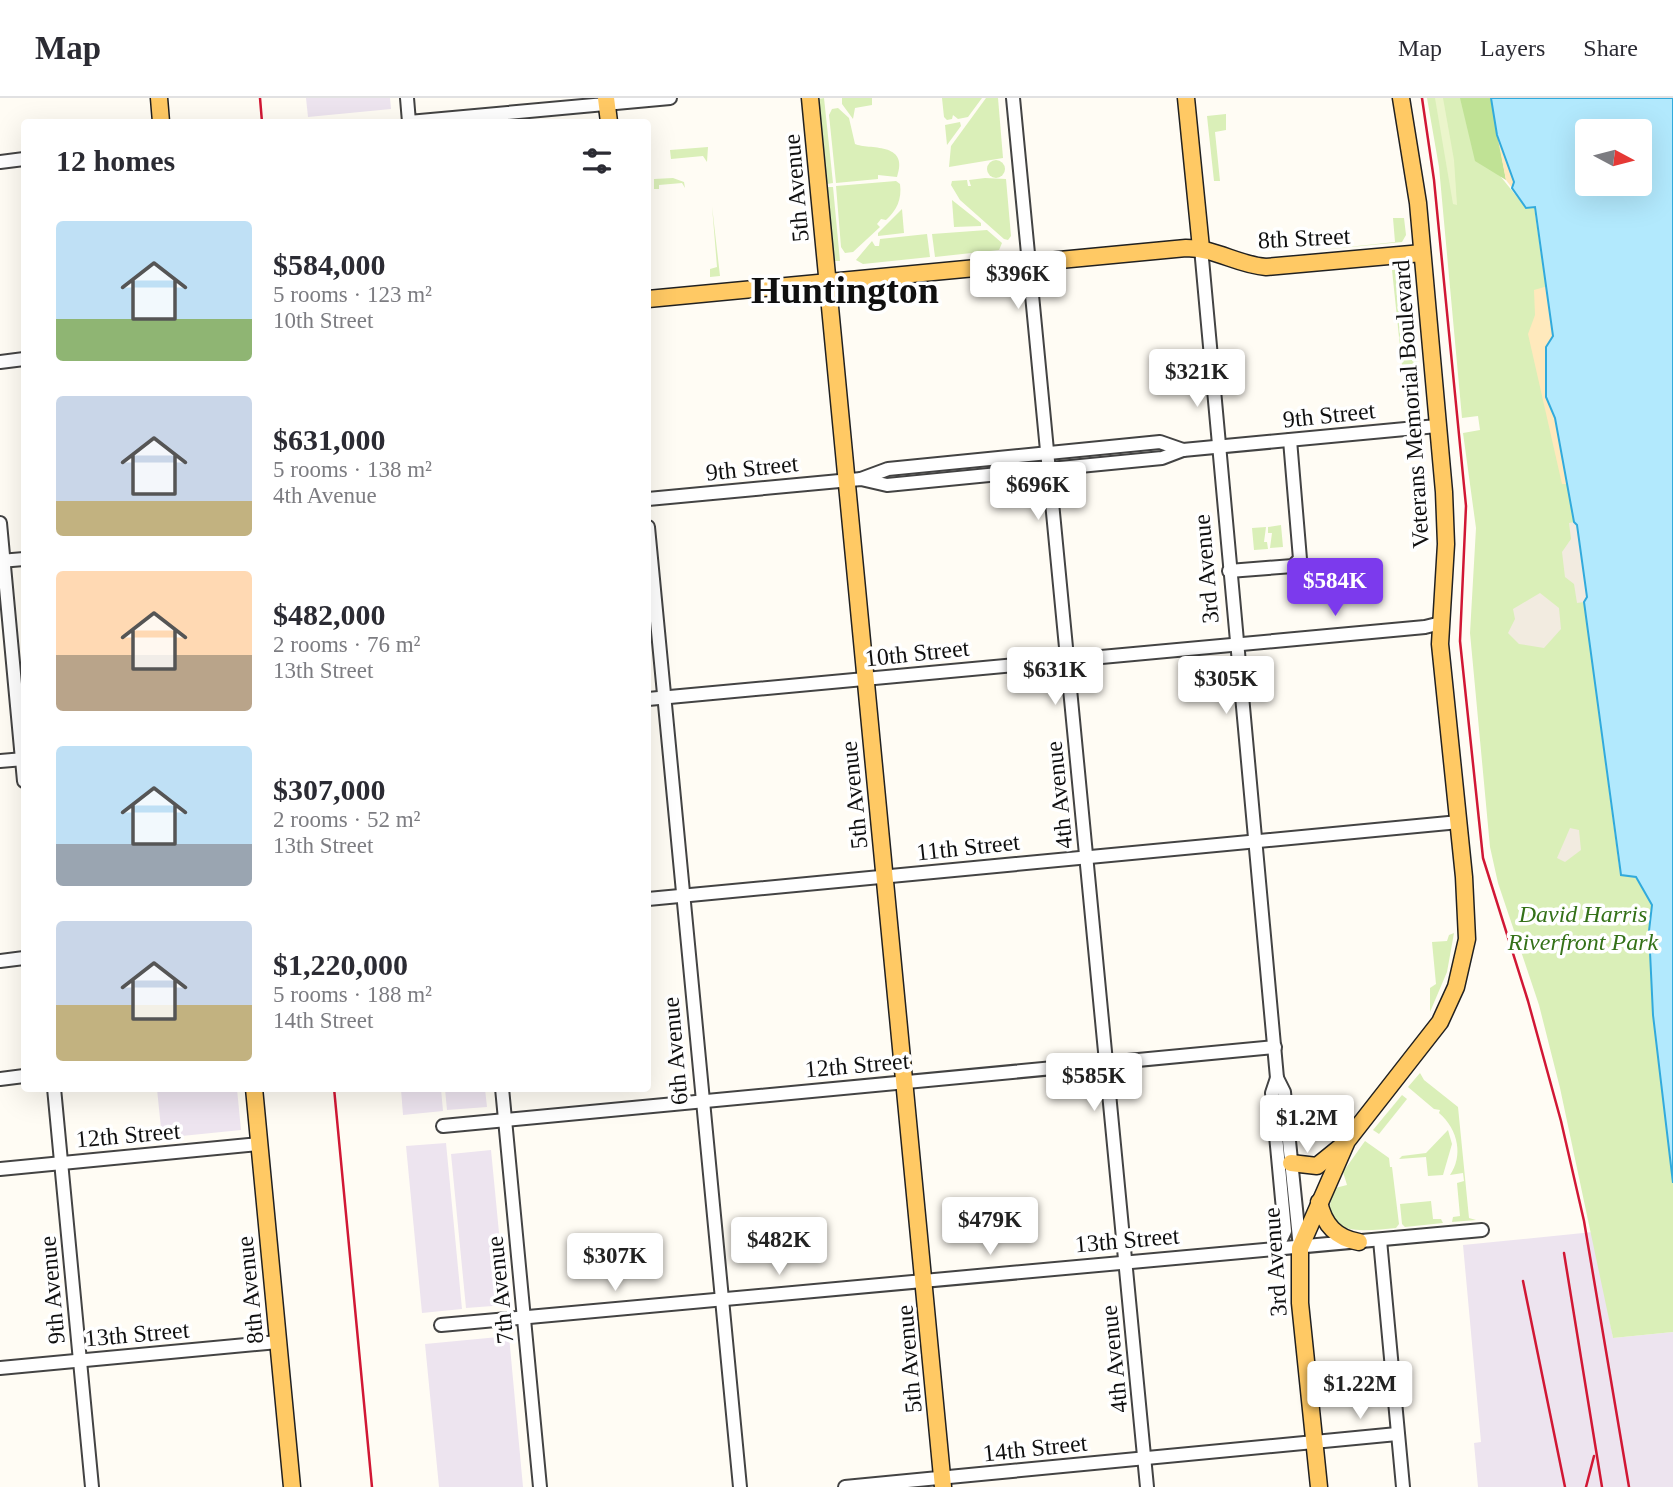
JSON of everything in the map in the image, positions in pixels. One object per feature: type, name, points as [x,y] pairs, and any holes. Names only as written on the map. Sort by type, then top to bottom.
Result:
[{"type":"main road","points":[[159,98],[161,119]]},
{"type":"main road","name":"5th Avenue","points":[[810,98],[828,281],[854,480],[865,679],[943,1483]]},
{"type":"main road","name":"3rd Avenue","points":[[1186,98],[1201,248]]},
{"type":"main road","name":"Veterans Memorial Boulevard","points":[[1300,1248],[1347,1141],[1427,1041],[1456,987],[1468,930],[1440,623],[1446,533],[1416,183],[1401,98]]},
{"type":"main road","points":[[607,101],[609,119]]},
{"type":"main road","name":"8th Street","points":[[651,299],[1201,248],[1266,267],[1422,253]]},
{"type":"main road","name":"8th Avenue","points":[[254,1092],[292,1487]]},
{"type":"main road","points":[[1291,1163],[1309,1166],[1321,1164],[1347,1141]]},
{"type":"main road","points":[[1319,1202],[1331,1228],[1343,1238],[1359,1242]]},
{"type":"main road","name":"3rd Avenue","points":[[1300,1248],[1300,1303],[1319,1487]]},
{"type":"street","points":[[407,98],[409,119]]},
{"type":"street","points":[[437,119],[607,101],[670,98]]},
{"type":"street","name":"4th Avenue","points":[[1013,98],[1147,1487]]},
{"type":"street","points":[[0,162],[21,159]]},
{"type":"street","name":"3rd Avenue","points":[[1201,248],[1235,644],[1277,1078],[1284,1093],[1300,1248]]},
{"type":"street","points":[[0,362],[21,359]]},
{"type":"street","name":"9th Street","points":[[854,480],[887,485],[1162,458],[1183,450],[1217,446],[1437,426]]},
{"type":"street","points":[[1229,571],[1293,565],[1300,559],[1290,440]]},
{"type":"street","name":"9th Street","points":[[651,499],[854,480],[888,469],[1160,442],[1183,450]]},
{"type":"street","points":[[0,523],[21,740]]},
{"type":"street","points":[[2,561],[21,559]]},
{"type":"street","name":"6th Avenue","points":[[651,559],[740,1487]]},
{"type":"street","name":"10th Street","points":[[651,699],[1425,627],[1440,623]]},
{"type":"street","points":[[0,761],[21,759]]},
{"type":"street","name":"11th Street","points":[[651,899],[1459,822]]},
{"type":"street","points":[[0,961],[21,958]]},
{"type":"street","name":"12th Street","points":[[443,1126],[1275,1047]]},
{"type":"street","points":[[0,1079],[21,1076]]},
{"type":"street","name":"3rd Avenue","points":[[1277,1078],[1272,1093],[1285,1231],[1278,1247]]},
{"type":"street","name":"9th Avenue","points":[[54,1092],[92,1487]]},
{"type":"street","name":"7th Avenue","points":[[502,1092],[540,1487]]},
{"type":"street","name":"12th Street","points":[[0,1169],[259,1144]]},
{"type":"street","name":"13th Street","points":[[441,1325],[1482,1230]]},
{"type":"street","points":[[1380,1240],[1403,1487]]},
{"type":"street","name":"13th Street","points":[[0,1368],[278,1342]]},
{"type":"street","name":"14th Street","points":[[845,1487],[943,1483],[1144,1459],[1397,1434]]},
{"type":"shaded area","points":[[306,98],[390,98],[391,109],[308,117]]},
{"type":"shaded area","points":[[1574,522],[1577,525],[1587,598],[1584,602],[1577,603],[1574,584],[1565,577],[1562,552],[1571,539],[1569,523]]},
{"type":"shaded area","points":[[1540,593],[1559,608],[1561,629],[1544,648],[1519,644],[1508,633],[1515,619],[1513,609]]},
{"type":"shaded area","points":[[1570,828],[1579,830],[1581,850],[1565,862],[1557,858]]},
{"type":"shaded area","points":[[157,1092],[237,1092],[241,1130],[162,1138]]},
{"type":"shaded area","points":[[401,1092],[441,1092],[443,1111],[403,1115]]},
{"type":"shaded area","points":[[445,1092],[485,1092],[487,1107],[447,1110]]},
{"type":"shaded area","points":[[446,1143],[462,1309],[422,1313],[406,1146]]},
{"type":"shaded area","points":[[491,1150],[506,1305],[466,1308],[451,1154]]},
{"type":"shaded area","points":[[1593,1232],[1613,1338],[1673,1332],[1673,1487],[1478,1487],[1474,1443],[1481,1442],[1463,1245]]},
{"type":"shaded area","points":[[509,1336],[523,1487],[439,1487],[425,1344]]},
{"type":"green space","points":[[824,98],[833,183],[827,184],[818,99]]},
{"type":"green space","points":[[842,98],[872,98],[872,105],[855,108],[853,119],[842,104]]},
{"type":"green space","points":[[942,98],[982,98],[968,117],[958,119],[953,115],[952,119],[947,120],[944,117]]},
{"type":"green space","points":[[986,98],[998,98],[1003,158],[949,167],[951,146]]},
{"type":"green space","name":"David Harris Riverfront Park","points":[[1427,98],[1488,98],[1501,177],[1526,208],[1534,207],[1553,336],[1555,418],[1574,522],[1577,525],[1584,602],[1620,874],[1635,877],[1652,905],[1649,931],[1653,1015],[1673,1183],[1673,1332],[1613,1338],[1560,1088],[1539,1005],[1498,883],[1490,847],[1470,633],[1476,528],[1463,433],[1480,430],[1478,416],[1462,418],[1439,167]]},
{"type":"green space","points":[[1435,98],[1443,98],[1454,160],[1457,205],[1453,204]]},
{"type":"green space","points":[[1460,98],[1491,98],[1506,180],[1475,161]]},
{"type":"green space","points":[[838,108],[849,118],[855,144],[893,152],[898,158],[897,177],[878,175],[878,179],[836,183],[829,115],[832,109]]},
{"type":"green space","points":[[1226,114],[1226,130],[1215,132],[1220,181],[1214,181],[1207,116]]},
{"type":"green space","points":[[960,122],[961,126],[947,145],[945,125]]},
{"type":"green space","points":[[708,147],[707,162],[703,156],[671,159],[670,150]]},
{"type":"green space","points":[[992,160],[1000,160],[1005,169],[1003,176],[992,178],[987,173],[987,165]]},
{"type":"green space","points":[[673,178],[684,182],[685,188],[682,183],[659,185],[659,189],[654,189],[654,179]]},
{"type":"green space","points":[[1006,179],[1011,236],[1008,240],[960,200],[951,185],[952,181],[967,180],[968,186],[971,186],[969,180]]},
{"type":"green space","points":[[896,181],[900,184],[900,195],[893,212],[886,220],[881,219],[877,224],[880,227],[853,252],[845,253],[841,247],[836,186]]},
{"type":"green space","points":[[827,187],[833,187],[840,261],[835,261],[833,254]]},
{"type":"green space","points":[[952,200],[981,223],[981,226],[954,227]]},
{"type":"green space","points":[[712,206],[720,276],[710,277],[710,269],[717,267]]},
{"type":"green space","points":[[902,209],[904,233],[878,236],[878,233]]},
{"type":"green space","points":[[1393,218],[1404,218],[1406,235],[1402,242],[1310,251],[1395,242]]},
{"type":"green space","points":[[987,230],[1002,243],[999,250],[935,257],[932,234]]},
{"type":"green space","points":[[927,234],[930,257],[863,264],[856,260],[872,241],[875,246],[879,246],[880,239]]},
{"type":"green space","points":[[1409,269],[1422,414],[1420,421],[1408,423],[1392,270]]},
{"type":"green space","points":[[1281,525],[1283,547],[1270,548],[1272,533],[1268,533],[1268,527]]},
{"type":"green space","points":[[1266,527],[1264,542],[1267,542],[1268,549],[1254,550],[1252,528]]},
{"type":"green space","points":[[1454,933],[1447,972],[1430,1012],[1430,988],[1436,984],[1432,942],[1447,941],[1449,935]]},
{"type":"green space","points":[[1420,1073],[1424,1080],[1458,1107],[1469,1218],[1476,1220],[1452,1222],[1453,1217],[1460,1216],[1457,1183],[1464,1181],[1463,1173],[1450,1175],[1457,1160],[1457,1144],[1451,1127],[1439,1113],[1440,1110],[1434,1109],[1408,1087]]},
{"type":"green space","points":[[1402,1095],[1407,1099],[1379,1134],[1373,1130]]},
{"type":"green space","points":[[1448,1130],[1452,1144],[1443,1175],[1428,1176],[1426,1157],[1399,1159],[1402,1156],[1426,1153]]},
{"type":"green space","points":[[1365,1141],[1389,1158],[1399,1224],[1396,1228],[1345,1228],[1331,1216],[1330,1204],[1335,1188],[1347,1185],[1343,1172]]},
{"type":"green space","points":[[1431,1201],[1433,1219],[1441,1219],[1443,1223],[1405,1227],[1402,1224],[1400,1204]]},
{"type":"sand","points":[[1497,135],[1514,182],[1512,188],[1506,180]]},
{"type":"sand","points":[[1548,286],[1576,484],[1562,484],[1528,334],[1535,315],[1534,290]]},
{"type":"water","points":[[1491,98],[1673,98],[1673,1183],[1653,1015],[1649,931],[1652,905],[1636,877],[1621,875],[1584,602],[1587,597],[1577,525],[1574,522],[1555,418],[1546,397],[1546,347],[1553,336],[1535,207],[1526,208],[1512,188],[1514,182],[1497,135]]},
{"type":"railway","points":[[260,98],[262,119]]},
{"type":"railway","points":[[1422,98],[1434,180],[1466,506],[1460,641],[1483,858],[1528,1001],[1561,1121],[1584,1221],[1629,1487]]},
{"type":"railway","points":[[334,1092],[372,1487]]},
{"type":"railway","points":[[1564,1253],[1602,1487]]},
{"type":"railway","points":[[1523,1281],[1565,1487]]},
{"type":"railway","points":[[1586,1487],[1594,1456]]},
{"type":"district","name":"Huntington","points":[[845,290]]}]
